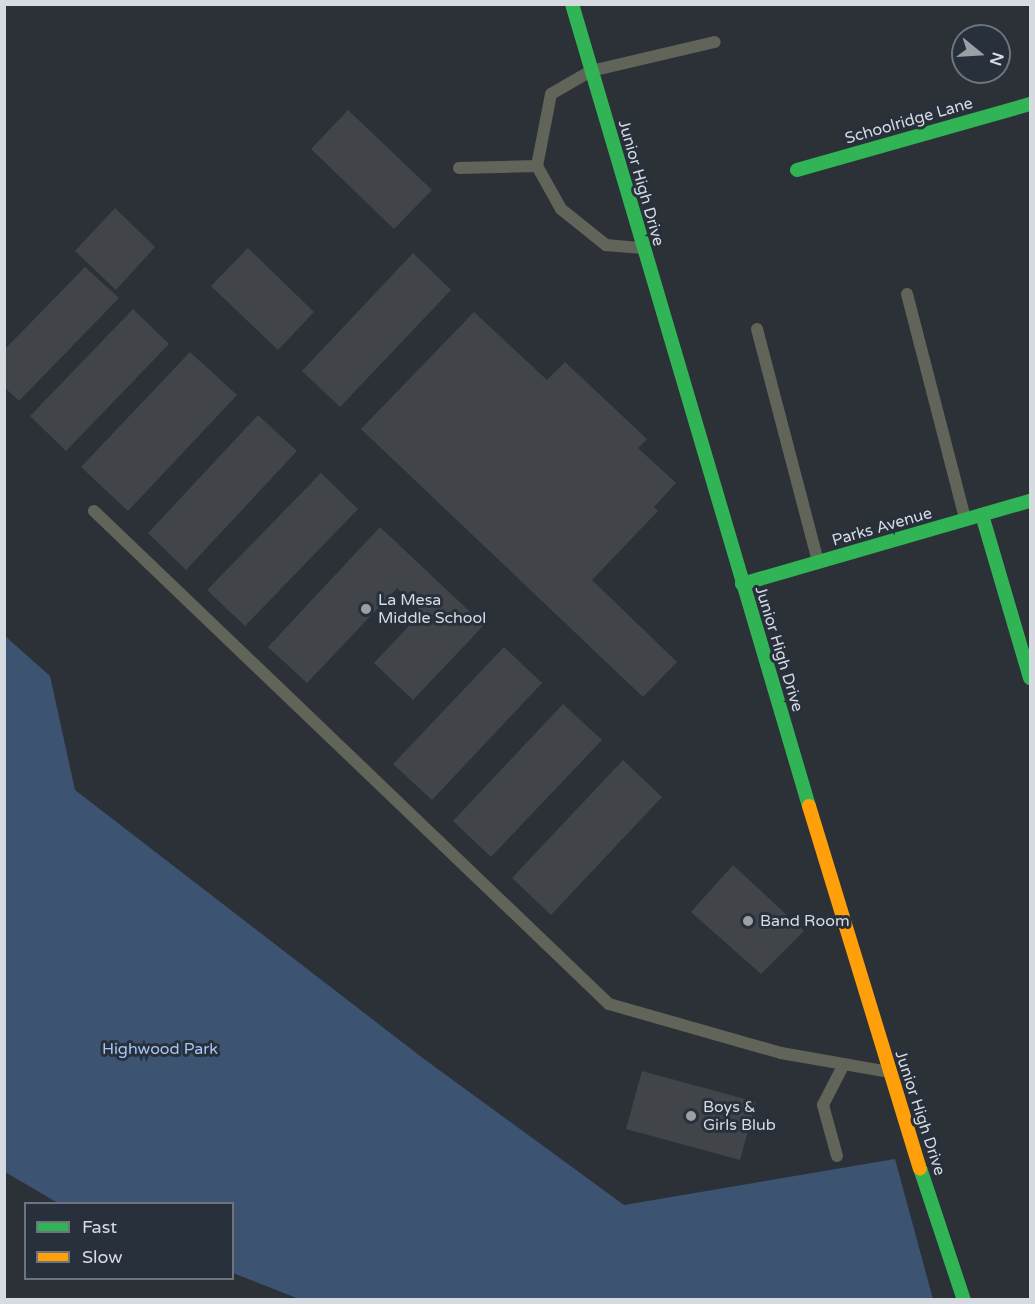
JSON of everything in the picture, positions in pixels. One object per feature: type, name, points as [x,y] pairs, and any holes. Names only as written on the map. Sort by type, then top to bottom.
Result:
[{"type":"street","name":"Junior High Drive","points":[[572,4],[888,1071],[964,1299]]},
{"type":"street","name":"Schoolridge Lane","points":[[797,170],[1030,104]]},
{"type":"street","name":"Parks Avenue","points":[[742,584],[1030,501]]},
{"type":"street","points":[[982,515],[1030,678]]},
{"type":"lane","points":[[644,249],[606,245],[561,209],[537,166],[551,94],[591,71],[715,42]]},
{"type":"lane","points":[[459,168],[537,166]]},
{"type":"lane","points":[[907,294],[965,520]]},
{"type":"lane","points":[[757,329],[818,562]]},
{"type":"lane","points":[[94,511],[609,1004],[781,1053],[888,1071]]},
{"type":"lane","points":[[837,1156],[823,1105],[844,1064]]},
{"type":"green space","name":"Highwood Park","points":[[5,636],[50,676],[75,790],[424,1059],[624,1205],[895,1159],[933,1299],[299,1299],[234,1273],[234,1202],[56,1202],[5,1172]]},
{"type":"building","points":[[348,110],[432,190],[394,229],[311,149]]},
{"type":"building","points":[[115,208],[155,247],[116,290],[75,251]]},
{"type":"building","points":[[248,248],[314,312],[278,350],[211,286]]},
{"type":"building","points":[[413,253],[451,290],[340,407],[302,371]]},
{"type":"building","points":[[85,267],[119,298],[19,401],[4,387],[4,350]]},
{"type":"building","points":[[133,309],[169,344],[66,451],[30,416]]},
{"type":"building","points":[[474,312],[547,380],[565,362],[647,439],[638,448],[676,483],[654,507],[658,511],[592,580],[677,662],[643,697],[361,429]]},
{"type":"building","points":[[190,352],[237,395],[128,511],[81,467]]},
{"type":"building","points":[[258,415],[297,451],[186,570],[148,533]]},
{"type":"building","points":[[321,473],[358,509],[245,626],[207,590]]},
{"type":"building","points":[[380,527],[484,625],[413,700],[374,663],[422,612],[397,588],[307,683],[268,647]]},
{"type":"building","points":[[504,647],[542,683],[432,800],[393,764]]},
{"type":"building","points":[[563,704],[602,740],[491,857],[453,821]]},
{"type":"building","points":[[623,760],[662,797],[551,915],[512,878]]},
{"type":"building","name":"Band Room","points":[[733,865],[804,931],[761,974],[691,912]]},
{"type":"building","name":"Boys & Girls Blub","points":[[642,1071],[756,1102],[740,1160],[626,1129]]},
{"type":"traffic: fast","points":[[572,4],[809,806]]},
{"type":"traffic: fast","points":[[797,170],[1030,104]]},
{"type":"traffic: fast","points":[[742,584],[1030,501]]},
{"type":"traffic: fast","points":[[982,515],[1030,678]]},
{"type":"traffic: fast","points":[[920,1168],[964,1300]]},
{"type":"traffic: slow","points":[[809,806],[920,1168]]},
{"type":"place","name":"La Mesa Middle School","points":[[366,609]]},
{"type":"place","name":"Band Room","points":[[748,921]]},
{"type":"place","name":"Boys & Girls Blub","points":[[691,1116]]}]
